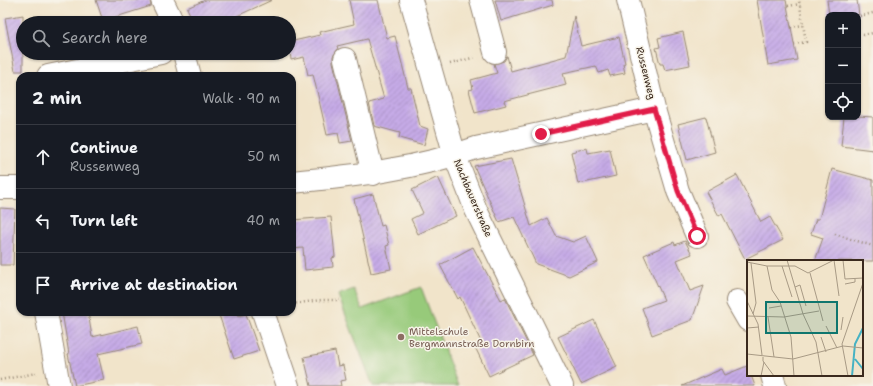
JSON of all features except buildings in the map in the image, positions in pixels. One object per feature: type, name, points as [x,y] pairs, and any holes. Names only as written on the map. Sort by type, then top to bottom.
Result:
[{"type":"street","points":[[162,0],[170,16]]},
{"type":"street","name":"Nachbauerstraße","points":[[410,0],[455,156],[476,210],[562,386]]},
{"type":"street","points":[[481,0],[496,52]]},
{"type":"street","name":"Russenweg","points":[[628,0],[654,109],[678,191],[697,236]]},
{"type":"street","points":[[345,59],[373,174]]},
{"type":"street","points":[[68,72],[127,60]]},
{"type":"street","points":[[186,60],[189,72]]},
{"type":"street","points":[[296,182],[373,174],[455,156],[476,148],[654,109]]},
{"type":"street","points":[[0,188],[16,188]]},
{"type":"street","points":[[737,301],[747,318]]},
{"type":"street","points":[[47,316],[58,378]]},
{"type":"street","points":[[264,316],[288,386]]},
{"type":"street","points":[[772,376],[775,386]]},
{"type":"path","points":[[794,44],[806,42],[799,0]]},
{"type":"path","points":[[788,6],[800,4]]},
{"type":"path","points":[[861,16],[873,13]]},
{"type":"path","points":[[791,27],[803,25]]},
{"type":"path","points":[[863,35],[873,33]]},
{"type":"path","points":[[430,69],[496,52]]},
{"type":"path","points":[[836,234],[873,246]]},
{"type":"path","points":[[296,303],[321,300],[340,300]]},
{"type":"path","points":[[0,380],[58,378]]},
{"type":"green space","name":"Mittelschule Bergmannstraße Dornbirn","points":[[421,287],[458,386],[373,386],[338,295],[354,289],[362,309]]},
{"type":"place","name":"Mittelschule Bergmannstraße Dornbirn","points":[[401,337]]},
{"type":"route","points":[[541,134],[654,109],[678,191],[697,236]]}]
